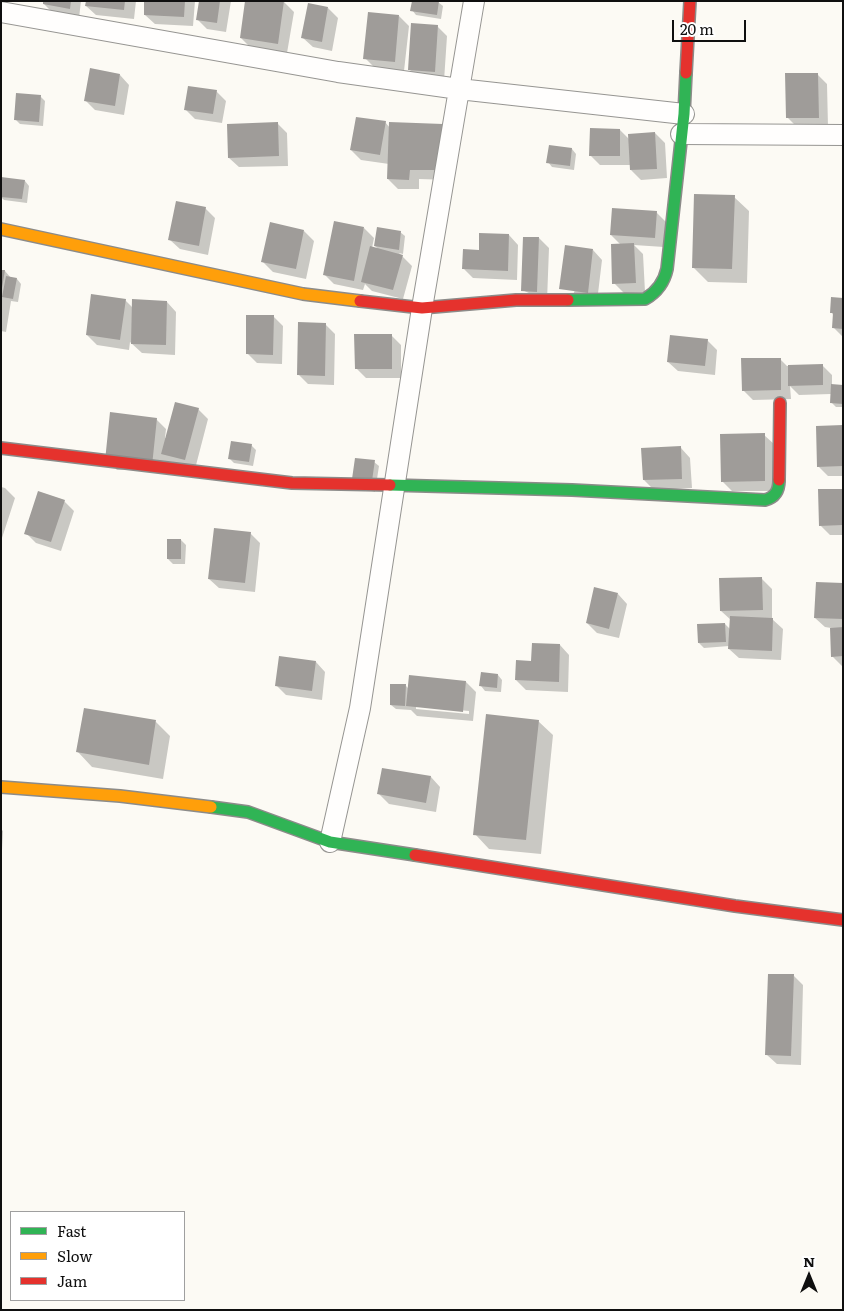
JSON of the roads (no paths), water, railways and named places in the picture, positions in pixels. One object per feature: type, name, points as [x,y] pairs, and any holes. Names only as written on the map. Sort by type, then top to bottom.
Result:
[{"type":"street","points":[[330,842],[360,708],[422,308],[474,1]]},
{"type":"street","points":[[1,229],[304,294],[422,308],[516,300],[646,299],[654,294],[665,278],[667,270],[684,114],[690,1]]},
{"type":"street","points":[[1,12],[328,70],[459,89],[684,114]]},
{"type":"street","points":[[681,134],[843,135]]},
{"type":"street","points":[[1,448],[292,483],[395,484],[572,490],[769,500],[775,495],[779,486],[780,403]]},
{"type":"street","points":[[1,787],[120,796],[248,812],[330,842],[843,920]]}]
